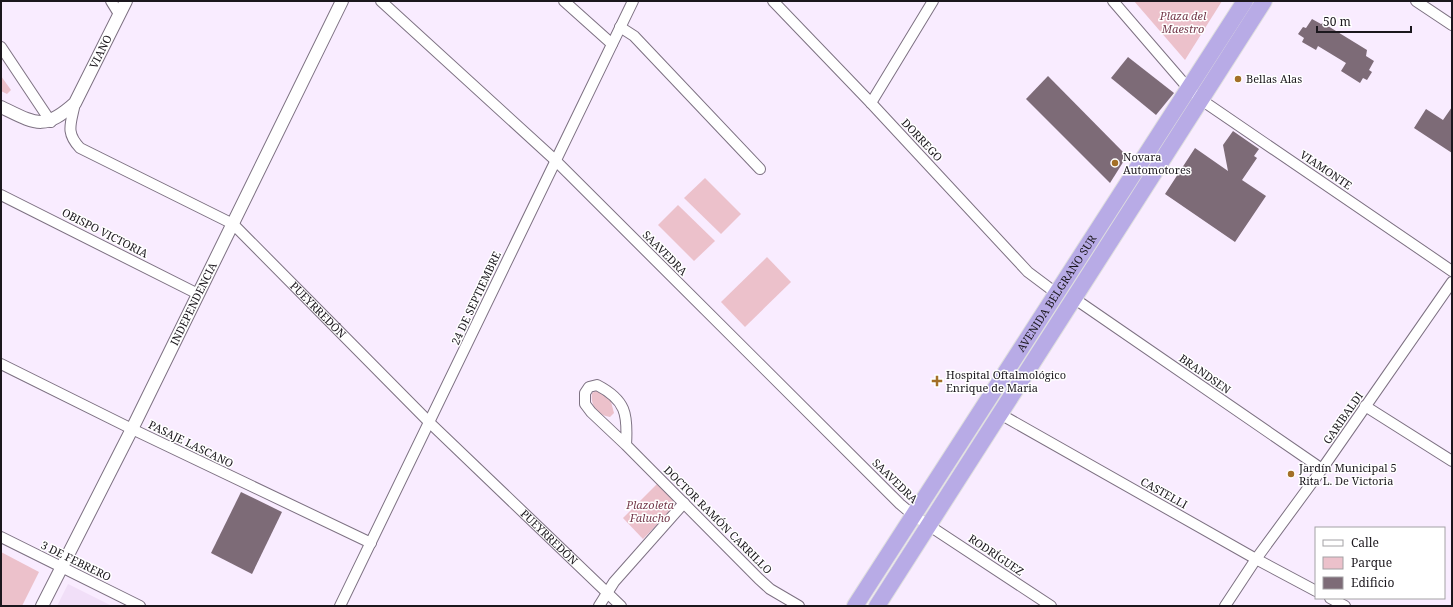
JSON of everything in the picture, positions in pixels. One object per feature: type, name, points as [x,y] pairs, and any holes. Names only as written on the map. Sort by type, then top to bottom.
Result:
[{"type":"highway","name":"AVENIDA BELGRANO SUR","points":[[855,606],[1245,1]]},
{"type":"highway","name":"AVENIDA BELGRANO SUR","points":[[877,606],[1075,299],[1200,99],[1264,1]]},
{"type":"street","points":[[110,1],[119,14]]},
{"type":"street","name":"VIANO","points":[[76,103],[126,1]]},
{"type":"street","name":"INDEPENDENCIA","points":[[42,606],[132,429],[342,1]]},
{"type":"street","name":"SAAVEDRA","points":[[381,1],[555,160],[883,487],[913,515],[928,525]]},
{"type":"street","points":[[564,1],[612,44]]},
{"type":"street","name":"24 DE SEPTIEMBRE","points":[[340,606],[430,423],[555,160],[633,1]]},
{"type":"street","name":"DORREGO","points":[[773,1],[871,103],[1028,272],[1056,293]]},
{"type":"street","points":[[871,103],[933,1]]},
{"type":"street","name":"VIAMONTE","points":[[1113,1],[1188,88],[1200,99],[1452,271]]},
{"type":"street","points":[[1416,1],[1452,25]]},
{"type":"street","points":[[620,27],[634,36],[760,169]]},
{"type":"street","points":[[1,47],[51,122]]},
{"type":"street","points":[[1,107],[27,119],[40,122],[51,122],[76,103]]},
{"type":"street","name":"PUEYRREDÓN","points":[[76,103],[70,126],[72,139],[80,148],[233,224],[430,423],[621,606]]},
{"type":"street","name":"OBISPO VICTORIA","points":[[1,194],[198,294]]},
{"type":"street","name":"GARIBALDI","points":[[1225,606],[1256,559],[1322,469],[1452,282]]},
{"type":"street","name":"BRANDSEN","points":[[1075,299],[1322,469]]},
{"type":"street","name":"PASAJE LASCANO","points":[[1,364],[132,429],[371,543]]},
{"type":"street","name":"DOCTOR RAMÓN CARRILLO","points":[[626,445],[628,424],[625,413],[617,399],[612,393],[597,385],[589,387],[585,393],[585,404],[591,412],[626,445],[759,579],[770,589],[799,606]]},
{"type":"street","points":[[1365,406],[1452,461]]},
{"type":"street","name":"CASTELLI","points":[[1000,414],[1256,559],[1315,589]]},
{"type":"street","points":[[599,606],[606,592],[614,582],[684,503]]},
{"type":"street","name":"RODRÍGUEZ","points":[[928,525],[1051,606]]},
{"type":"street","name":"3 DE FEBRERO","points":[[1,537],[140,606]]},
{"type":"street","points":[[1332,599],[1345,606]]},
{"type":"shaded area","points":[[68,584],[112,606],[57,606]]},
{"type":"green space","name":"Plaza del Maestro","points":[[1134,1],[1222,1],[1185,60]]},
{"type":"green space","points":[[1,76],[11,90],[7,94],[1,91]]},
{"type":"green space","points":[[705,178],[741,214],[721,234],[684,198]]},
{"type":"green space","points":[[678,205],[715,241],[694,261],[658,225]]},
{"type":"green space","points":[[767,257],[791,282],[745,327],[721,302]]},
{"type":"green space","points":[[598,390],[610,398],[614,413],[610,417],[599,412],[592,402],[592,393]]},
{"type":"green space","name":"Plazoleta Falucho","points":[[657,484],[677,504],[643,539],[623,518]]},
{"type":"green space","points":[[1,552],[39,572],[22,606],[1,606]]},
{"type":"building","points":[[1312,19],[1321,24],[1323,23],[1367,50],[1366,56],[1374,61],[1369,70],[1372,72],[1367,80],[1363,78],[1360,83],[1341,71],[1346,63],[1318,46],[1316,50],[1302,42],[1304,38],[1298,34],[1303,27],[1306,28]]},
{"type":"building","points":[[1128,57],[1174,93],[1156,115],[1111,78]]},
{"type":"building","points":[[1048,76],[1127,156],[1110,183],[1026,99]]},
{"type":"building","points":[[1452,107],[1452,153],[1414,128],[1426,109],[1443,120]]},
{"type":"building","points":[[1233,131],[1259,149],[1254,156],[1257,158],[1242,180],[1266,196],[1235,242],[1165,194],[1195,148],[1228,171],[1223,145]]},
{"type":"building","points":[[241,492],[282,512],[252,574],[211,553]]},
{"type":"place","name":"Bellas Alas","points":[[1238,79]]},
{"type":"place","name":"Novara Automotores","points":[[1115,163]]},
{"type":"place","name":"Hospital Oftalmológico Enrique de Maria","points":[[937,381]]},
{"type":"place","name":"Jardín Municipal 5 Rita L. De Victoria","points":[[1291,474]]}]
